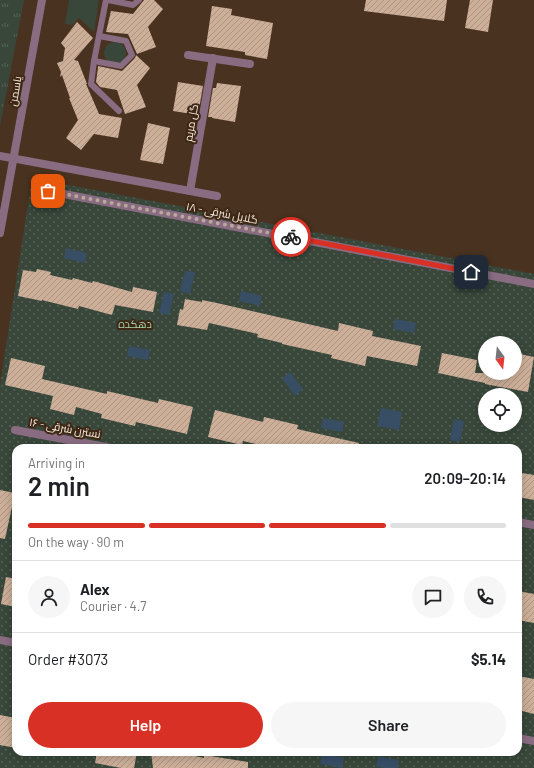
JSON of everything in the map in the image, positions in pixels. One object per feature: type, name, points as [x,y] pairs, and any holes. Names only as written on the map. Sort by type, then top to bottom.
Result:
[{"type":"street","name":"یاسمن","points":[[0,233],[42,0]]},
{"type":"street","points":[[188,55],[250,64]]},
{"type":"street","name":"گل مریم","points":[[190,191],[213,58]]},
{"type":"street","points":[[0,156],[217,196]]},
{"type":"street","name":"گلایل شرقی - ۱۸","points":[[48,191],[534,284]]},
{"type":"street","name":"نسترن شرقی - ۱۶","points":[[15,430],[90,444]]},
{"type":"street","points":[[522,523],[534,525]]},
{"type":"street","points":[[0,640],[12,643]]},
{"type":"street","points":[[522,739],[534,741]]},
{"type":"lane","points":[[119,111],[91,84],[94,61],[107,0],[134,5],[139,0]]},
{"type":"lane","points":[[94,61],[121,66],[132,56],[126,41],[99,36]]},
{"type":"green space","points":[[0,0],[24,0],[0,126]]},
{"type":"green space","points":[[69,0],[99,0],[94,32],[79,18],[72,25],[65,24]]},
{"type":"green space","points":[[115,42],[123,45],[126,53],[123,61],[115,64],[107,61],[104,53],[107,45]]},
{"type":"green space","name":"دهکده","points":[[32,178],[534,274],[534,768],[0,768],[0,385]]},
{"type":"water","points":[[66,248],[87,253],[85,263],[64,258]]},
{"type":"water","points":[[185,271],[195,272],[190,294],[180,291]]},
{"type":"water","points":[[241,291],[262,296],[260,306],[239,301]]},
{"type":"water","points":[[164,292],[174,294],[169,315],[159,313]]},
{"type":"water","points":[[395,319],[416,323],[414,333],[393,329]]},
{"type":"water","points":[[129,346],[150,350],[148,360],[127,356]]},
{"type":"water","points":[[290,372],[303,389],[295,396],[282,378]]},
{"type":"water","points":[[381,408],[402,412],[399,430],[377,426]]},
{"type":"water","points":[[323,418],[344,422],[342,432],[321,428]]},
{"type":"water","points":[[454,419],[464,421],[460,442],[450,440]]},
{"type":"water","points":[[322,756],[344,758],[342,768],[320,764]]},
{"type":"water","points":[[378,756],[399,760],[398,768],[384,768],[376,766]]},
{"type":"building","points":[[144,0],[154,0],[163,9],[148,27],[156,47],[137,54],[128,34],[106,32],[111,11],[133,14]]},
{"type":"building","points":[[366,0],[447,0],[444,21],[364,11]]},
{"type":"building","points":[[470,0],[493,0],[488,32],[465,28]]},
{"type":"building","points":[[212,6],[232,9],[231,15],[273,23],[267,59],[245,55],[245,52],[206,46]]},
{"type":"building","points":[[77,22],[93,38],[74,60],[78,61],[99,114],[122,118],[118,138],[94,134],[81,150],[66,138],[78,120],[62,75],[60,77],[61,72],[57,63],[63,61],[65,48],[61,43]]},
{"type":"building","points":[[136,55],[150,68],[137,85],[146,107],[125,114],[117,90],[100,87],[96,82],[98,66],[122,71],[135,58]]},
{"type":"building","points":[[178,82],[203,86],[198,115],[173,111]]},
{"type":"building","points":[[217,83],[241,86],[235,122],[208,117],[213,88],[216,88]]},
{"type":"building","points":[[148,123],[170,128],[163,164],[140,160]]},
{"type":"building","points":[[37,269],[51,272],[50,275],[72,280],[73,278],[92,283],[93,281],[132,292],[133,287],[157,292],[153,312],[115,305],[112,315],[79,306],[78,309],[18,296],[23,270],[36,272]]},
{"type":"building","points":[[185,299],[217,303],[338,331],[339,323],[373,331],[372,336],[421,346],[417,366],[367,356],[365,366],[331,358],[332,355],[257,337],[258,334],[209,323],[207,330],[177,325],[180,309],[183,310]]},
{"type":"building","points":[[442,353],[477,360],[475,373],[478,373],[478,380],[522,380],[522,354],[534,357],[528,392],[522,391],[522,388],[506,388],[438,373]]},
{"type":"building","points":[[11,358],[45,366],[42,379],[107,394],[107,391],[158,403],[159,399],[193,407],[187,434],[136,422],[135,426],[101,418],[102,414],[76,407],[74,415],[50,409],[53,396],[5,385]]},
{"type":"building","points":[[215,410],[263,422],[264,417],[298,425],[297,429],[359,443],[256,444],[243,441],[242,444],[238,444],[208,437]]},
{"type":"building","points":[[522,473],[534,475],[534,500],[522,498]]},
{"type":"building","points":[[0,490],[12,492],[12,507],[5,539],[0,538]]},
{"type":"building","points":[[6,577],[12,578],[12,606],[1,604]]},
{"type":"building","points":[[522,592],[534,594],[534,623],[522,621]]},
{"type":"building","points":[[522,677],[534,679],[534,714],[522,711]]},
{"type":"building","points":[[0,715],[12,717],[12,747],[0,745]]},
{"type":"building","points":[[96,756],[136,756],[134,768],[121,768],[95,763]]},
{"type":"building","points":[[152,756],[195,756],[204,758],[204,756],[210,756],[248,762],[248,768],[153,768]]},
{"type":"way so far","points":[[48,191],[291,237]]},
{"type":"route","points":[[291,237],[471,272]]}]
